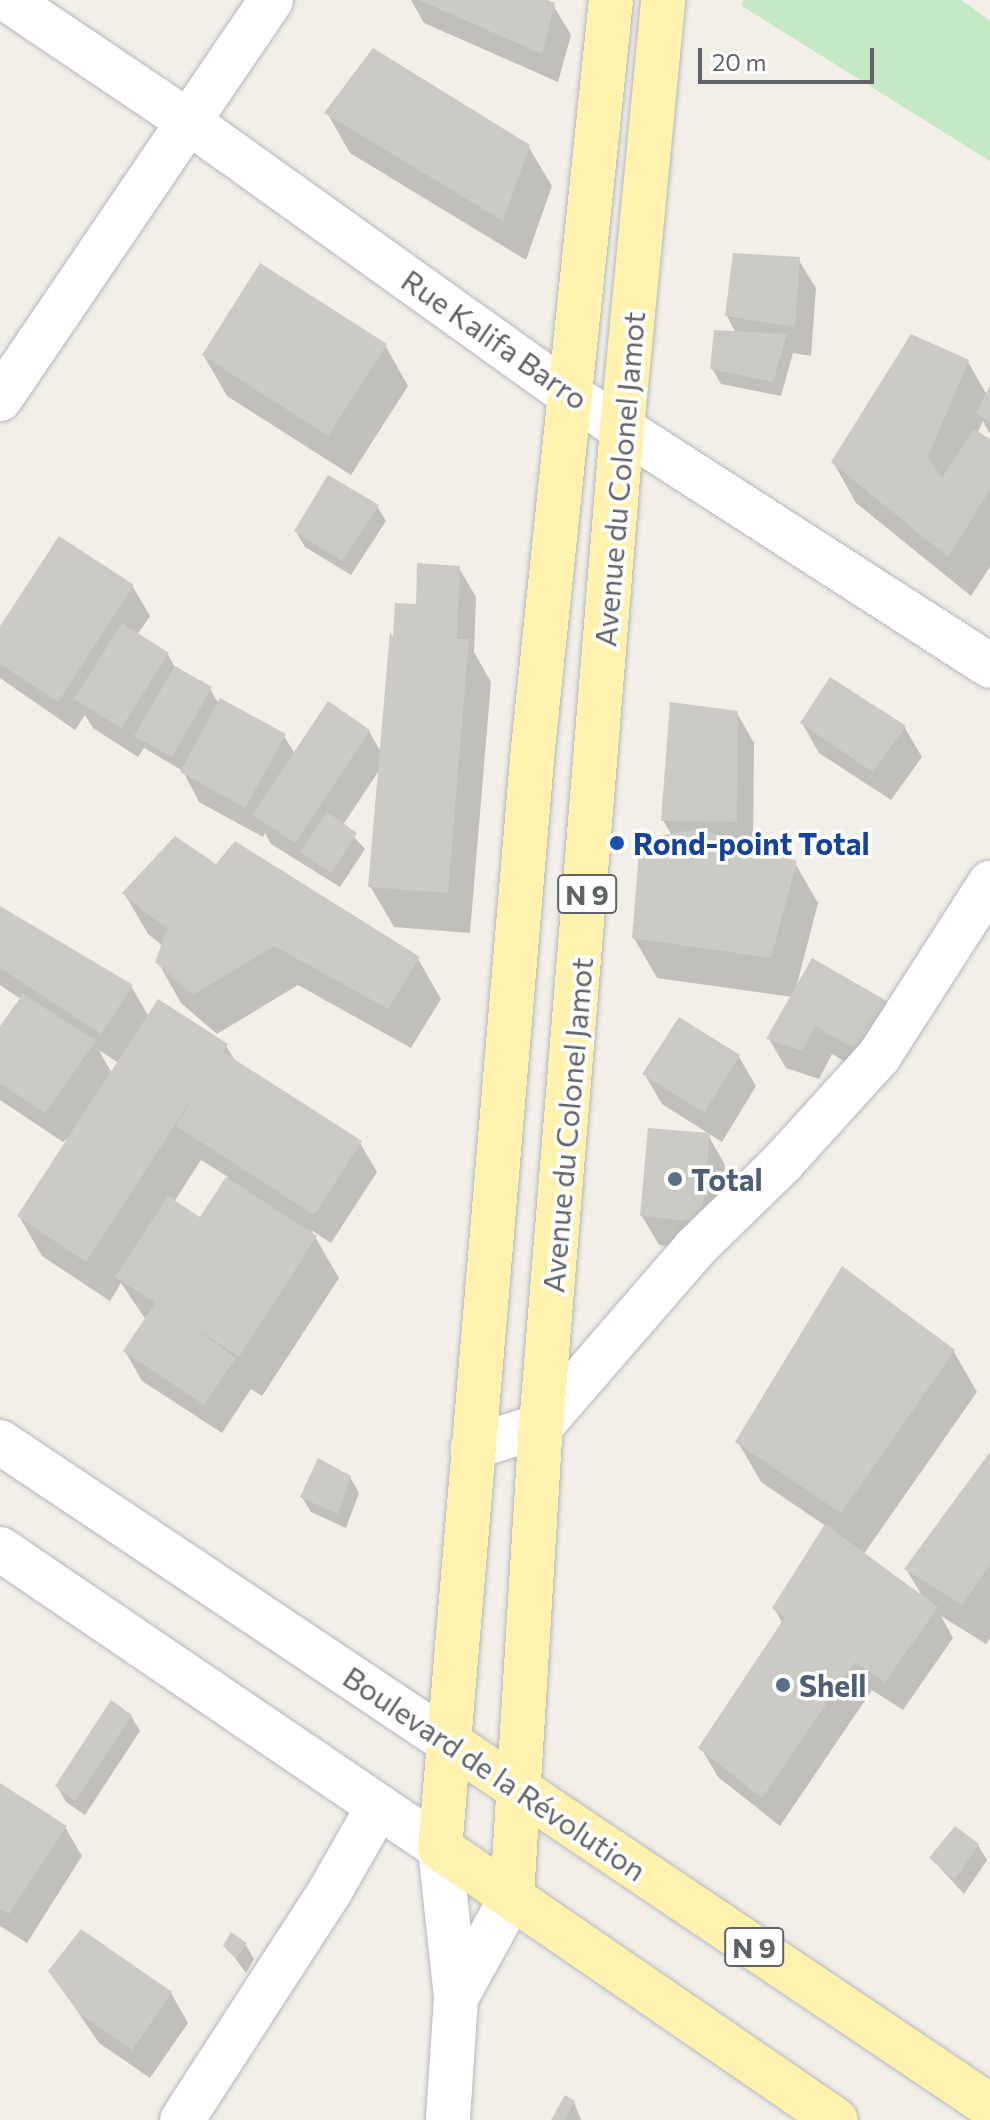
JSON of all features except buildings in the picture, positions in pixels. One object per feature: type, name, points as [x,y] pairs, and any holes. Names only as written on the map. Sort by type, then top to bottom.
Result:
[{"type":"main road","name":"Avenue du Colonel Jamot","points":[[440,1848],[533,748],[611,0]]},
{"type":"main road","name":"Avenue du Colonel Jamot","points":[[512,1896],[541,1426],[622,428],[663,0]]},
{"type":"main road","name":"Boulevard de la Révolution","points":[[450,1743],[990,2106]]},
{"type":"main road","points":[[440,1848],[836,2120]]},
{"type":"street","name":"Rue Kalifa Barro","points":[[8,0],[186,120],[570,395],[990,666]]},
{"type":"street","points":[[0,399],[186,120],[271,0]]},
{"type":"street","points":[[473,1447],[541,1426],[695,1248],[879,1056],[990,883]]},
{"type":"street","name":"Boulevard de la Révolution","points":[[0,1442],[450,1743]]},
{"type":"street","points":[[0,1549],[440,1848]]},
{"type":"street","points":[[182,2120],[329,1893],[378,1807]]},
{"type":"street","name":"Avenue du Colonel Jamot","points":[[440,1848],[456,1998],[448,2120]]},
{"type":"street","name":"Avenue du Colonel Jamot","points":[[456,1998],[512,1896]]},
{"type":"green space","points":[[743,0],[961,0],[990,21],[990,161],[742,6]]},
{"type":"place","name":"Rond-point Total","points":[[617,843]]},
{"type":"place","name":"Total","points":[[675,1179]]},
{"type":"place","name":"Shell","points":[[783,1685]]}]
